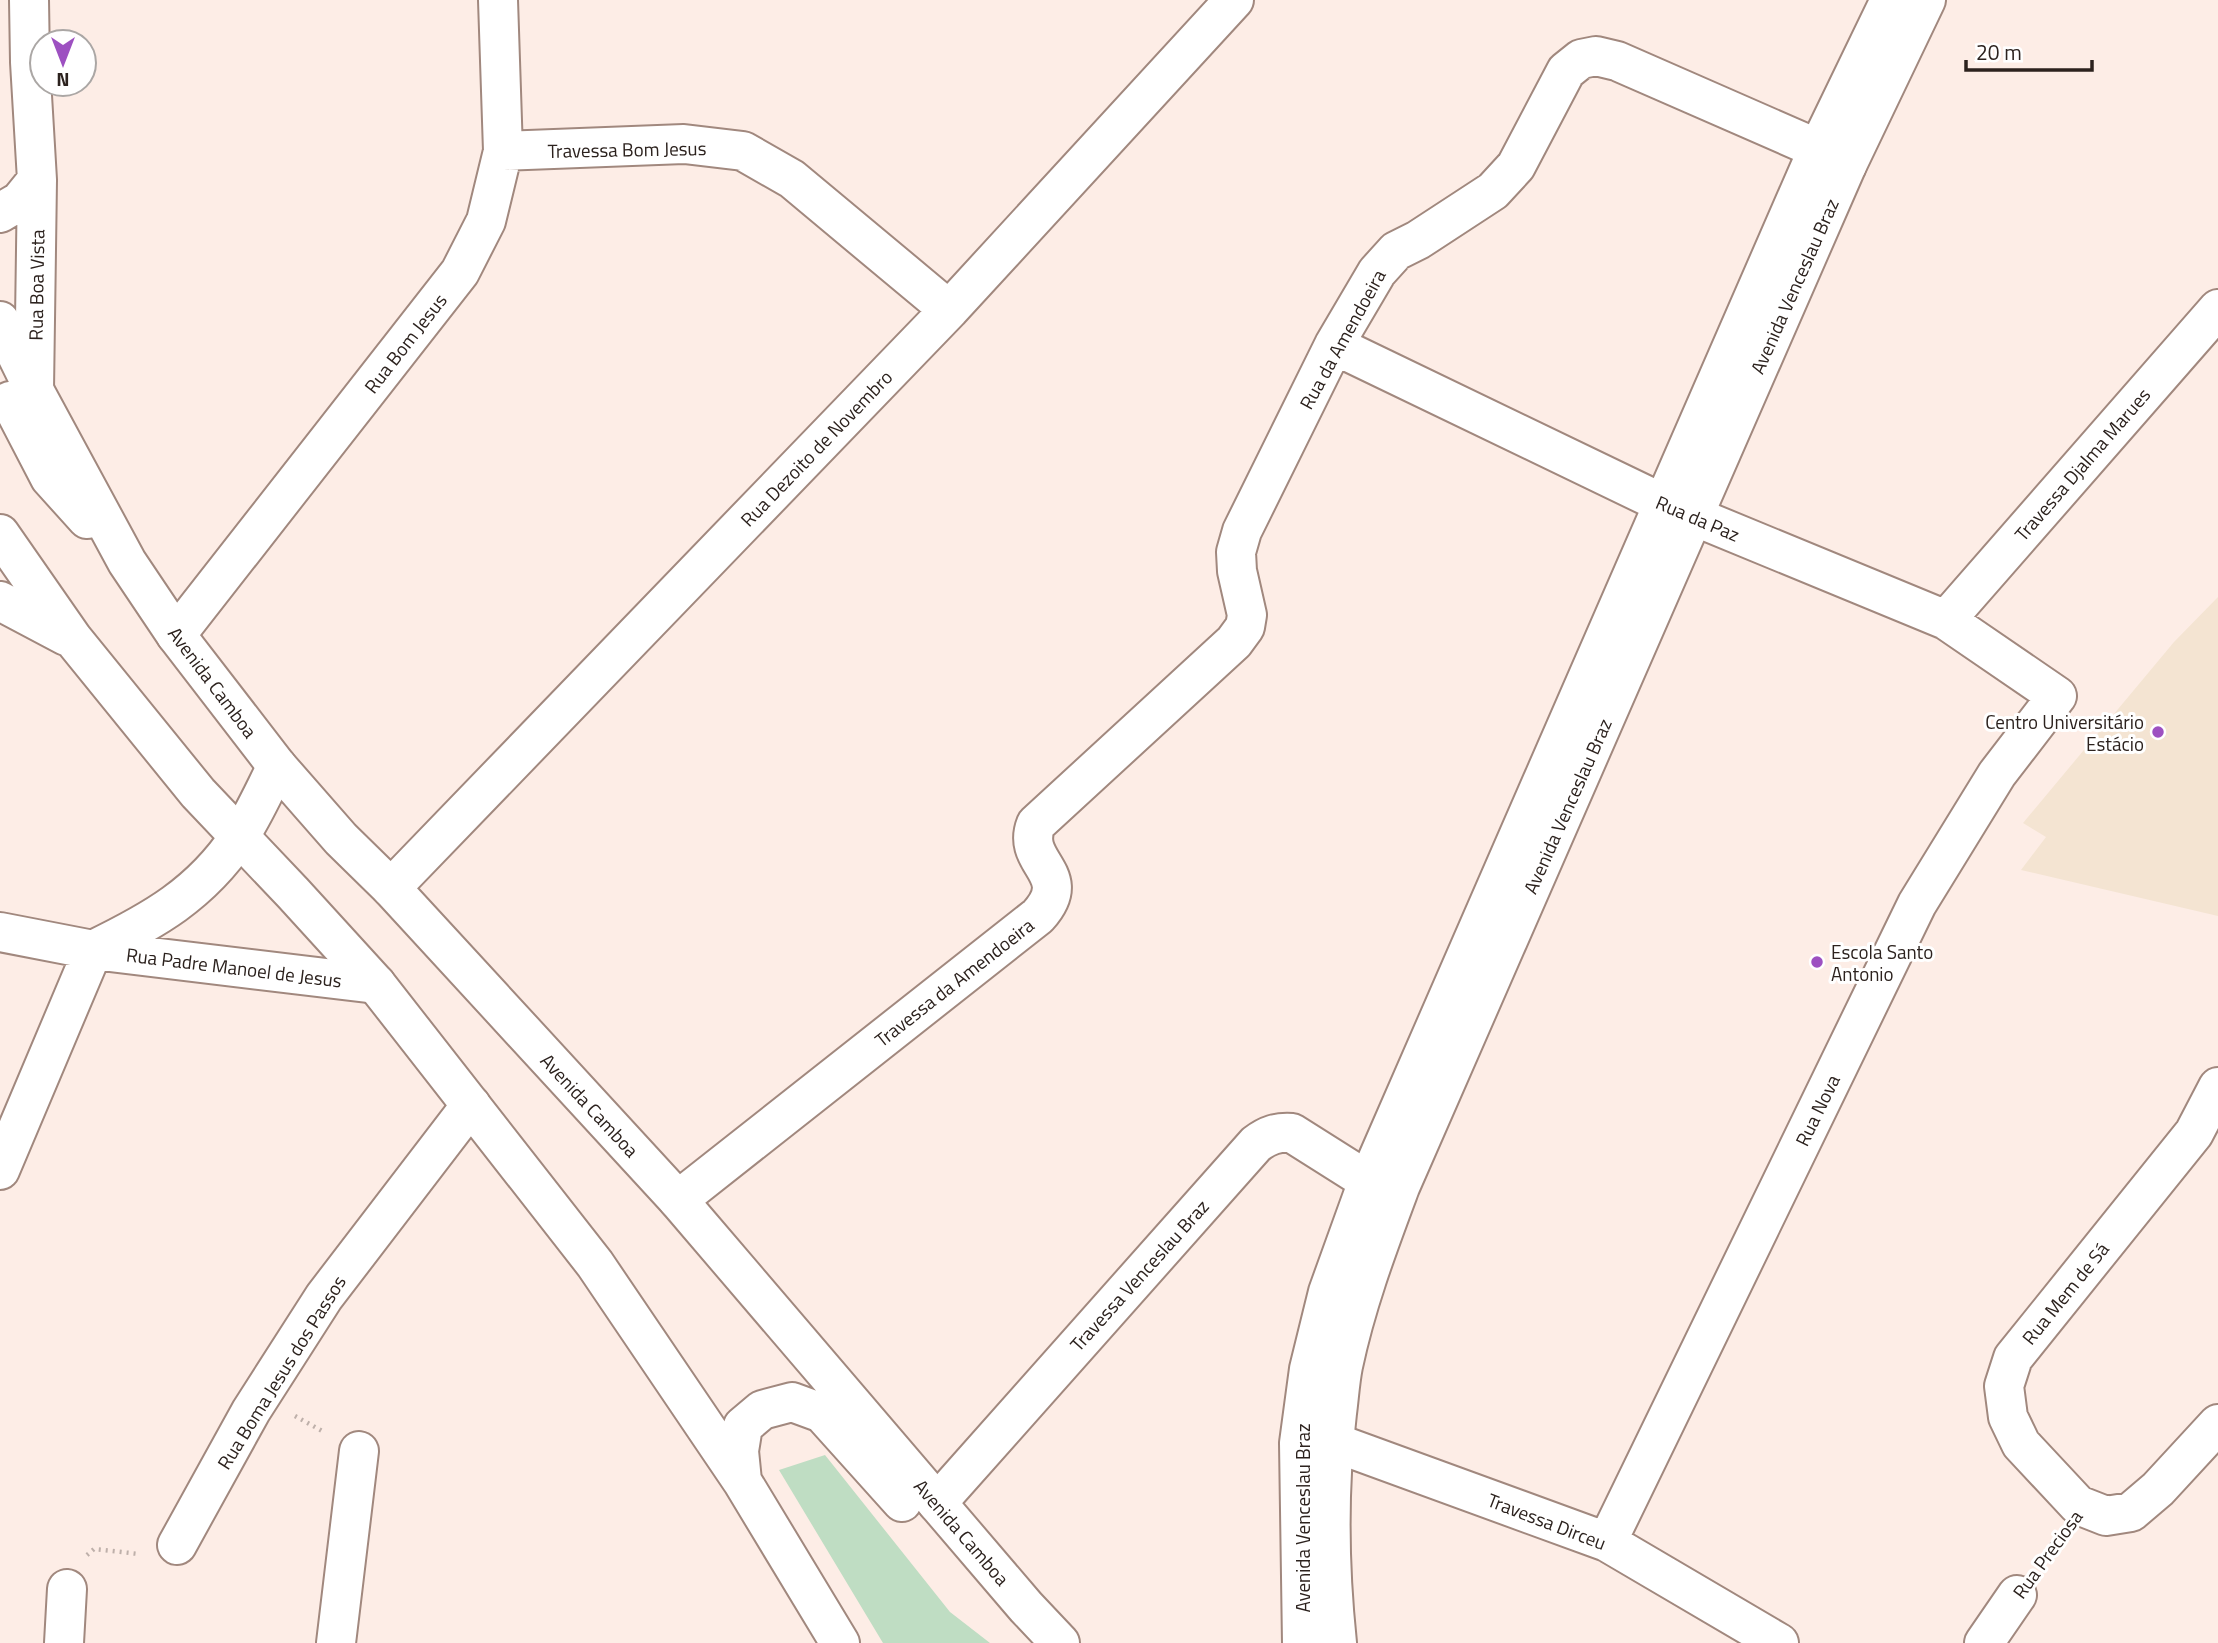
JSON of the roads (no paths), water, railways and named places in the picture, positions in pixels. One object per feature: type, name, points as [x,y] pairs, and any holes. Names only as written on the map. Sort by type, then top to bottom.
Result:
[{"type":"street","name":"Rua Boa Vista","points":[[17,386],[37,180],[29,0]]},
{"type":"street","name":"Rua Bom Jesus","points":[[176,635],[460,272],[486,221],[503,151],[498,0]]},
{"type":"street","name":"Rua Dezoito de Novembro","points":[[391,888],[949,310],[1234,0]]},
{"type":"street","name":"Avenida Venceslau Braz","points":[[1337,1643],[1333,1601],[1331,1501],[1316,1442],[1309,1369],[1328,1292],[1368,1181],[1678,510],[1833,157],[1889,0]]},
{"type":"street","name":"Avenida Venceslau Braz","points":[[1833,157],[1926,0]]},
{"type":"street","name":"Rua da Amendoeira","points":[[1234,642],[1245,627],[1247,615],[1237,571],[1236,552],[1242,531],[1334,345],[1377,272],[1396,251],[1418,240],[1493,191],[1516,166],[1566,71],[1581,59],[1596,56],[1617,61],[1833,157]]},
{"type":"street","name":"Travessa Bom Jesus","points":[[503,151],[684,144],[743,151],[792,179],[949,310]]},
{"type":"street","name":"Rua Boa Vista","points":[[0,213],[20,201],[37,180]]},
{"type":"street","name":"Travessa Djalma Marues","points":[[1946,620],[2218,309]]},
{"type":"street","name":"Avenida Camboa","points":[[0,321],[17,386],[50,478],[127,562],[176,635],[277,766],[341,839],[391,888],[678,1200],[1026,1607],[1060,1643]]},
{"type":"street","name":"Rua da Paz","points":[[1334,345],[1678,510],[1946,620],[2056,696]]},
{"type":"street","name":"Avenida Venceslau Braz","points":[[1302,1643],[1316,1442],[1343,1367],[1365,1282],[1400,1187],[1678,510]]},
{"type":"street","points":[[0,534],[73,639],[198,793],[376,984],[595,1264],[742,1481],[840,1643]]},
{"type":"street","points":[[0,601],[73,639]]},
{"type":"street","name":"Travessa da Amendoeira","points":[[678,1200],[1038,916],[1047,906],[1052,893],[1052,880],[1033,846],[1031,836],[1036,824],[1234,642]]},
{"type":"street","name":"Rua Nova","points":[[1607,1542],[1917,904],[1997,774],[2056,696]]},
{"type":"street","name":"Rua Padre Manoel de Jesus","points":[[93,950],[142,926],[179,902],[204,881],[239,837],[277,766]]},
{"type":"street","points":[[0,932],[93,950],[0,1170]]},
{"type":"street","name":"Rua Padre Manoel de Jesus","points":[[93,950],[376,984]]},
{"type":"street","name":"Rua Mem de Sá","points":[[2078,1504],[2021,1444],[2008,1417],[2004,1386],[2013,1358],[2194,1133],[2218,1087]]},
{"type":"street","name":"Rua Boma Jesus dos Passos","points":[[177,1545],[260,1397],[324,1297],[471,1105]]},
{"type":"street","name":"Travessa Venceslau Braz","points":[[937,1503],[1256,1144],[1266,1136],[1279,1132],[1292,1133],[1368,1181]]},
{"type":"street","points":[[742,1481],[739,1451],[743,1426],[762,1410],[792,1402],[822,1413],[951,1556],[1026,1607]]},
{"type":"street","name":"Rua Preciosa","points":[[2078,1504],[2106,1516],[2131,1512],[2158,1489],[2218,1424]]},
{"type":"street","name":"Travessa Dirceu","points":[[1316,1442],[1607,1542],[1779,1643]]},
{"type":"street","points":[[336,1643],[359,1451]]},
{"type":"street","points":[[64,1643],[67,1589]]},
{"type":"street","name":"Rua Preciosa","points":[[1984,1643],[2017,1595]]},
{"type":"place","name":"Centro Universitário Estácio","points":[[2158,732]]},
{"type":"place","name":"Escola Santo Antonio","points":[[1817,962]]}]
